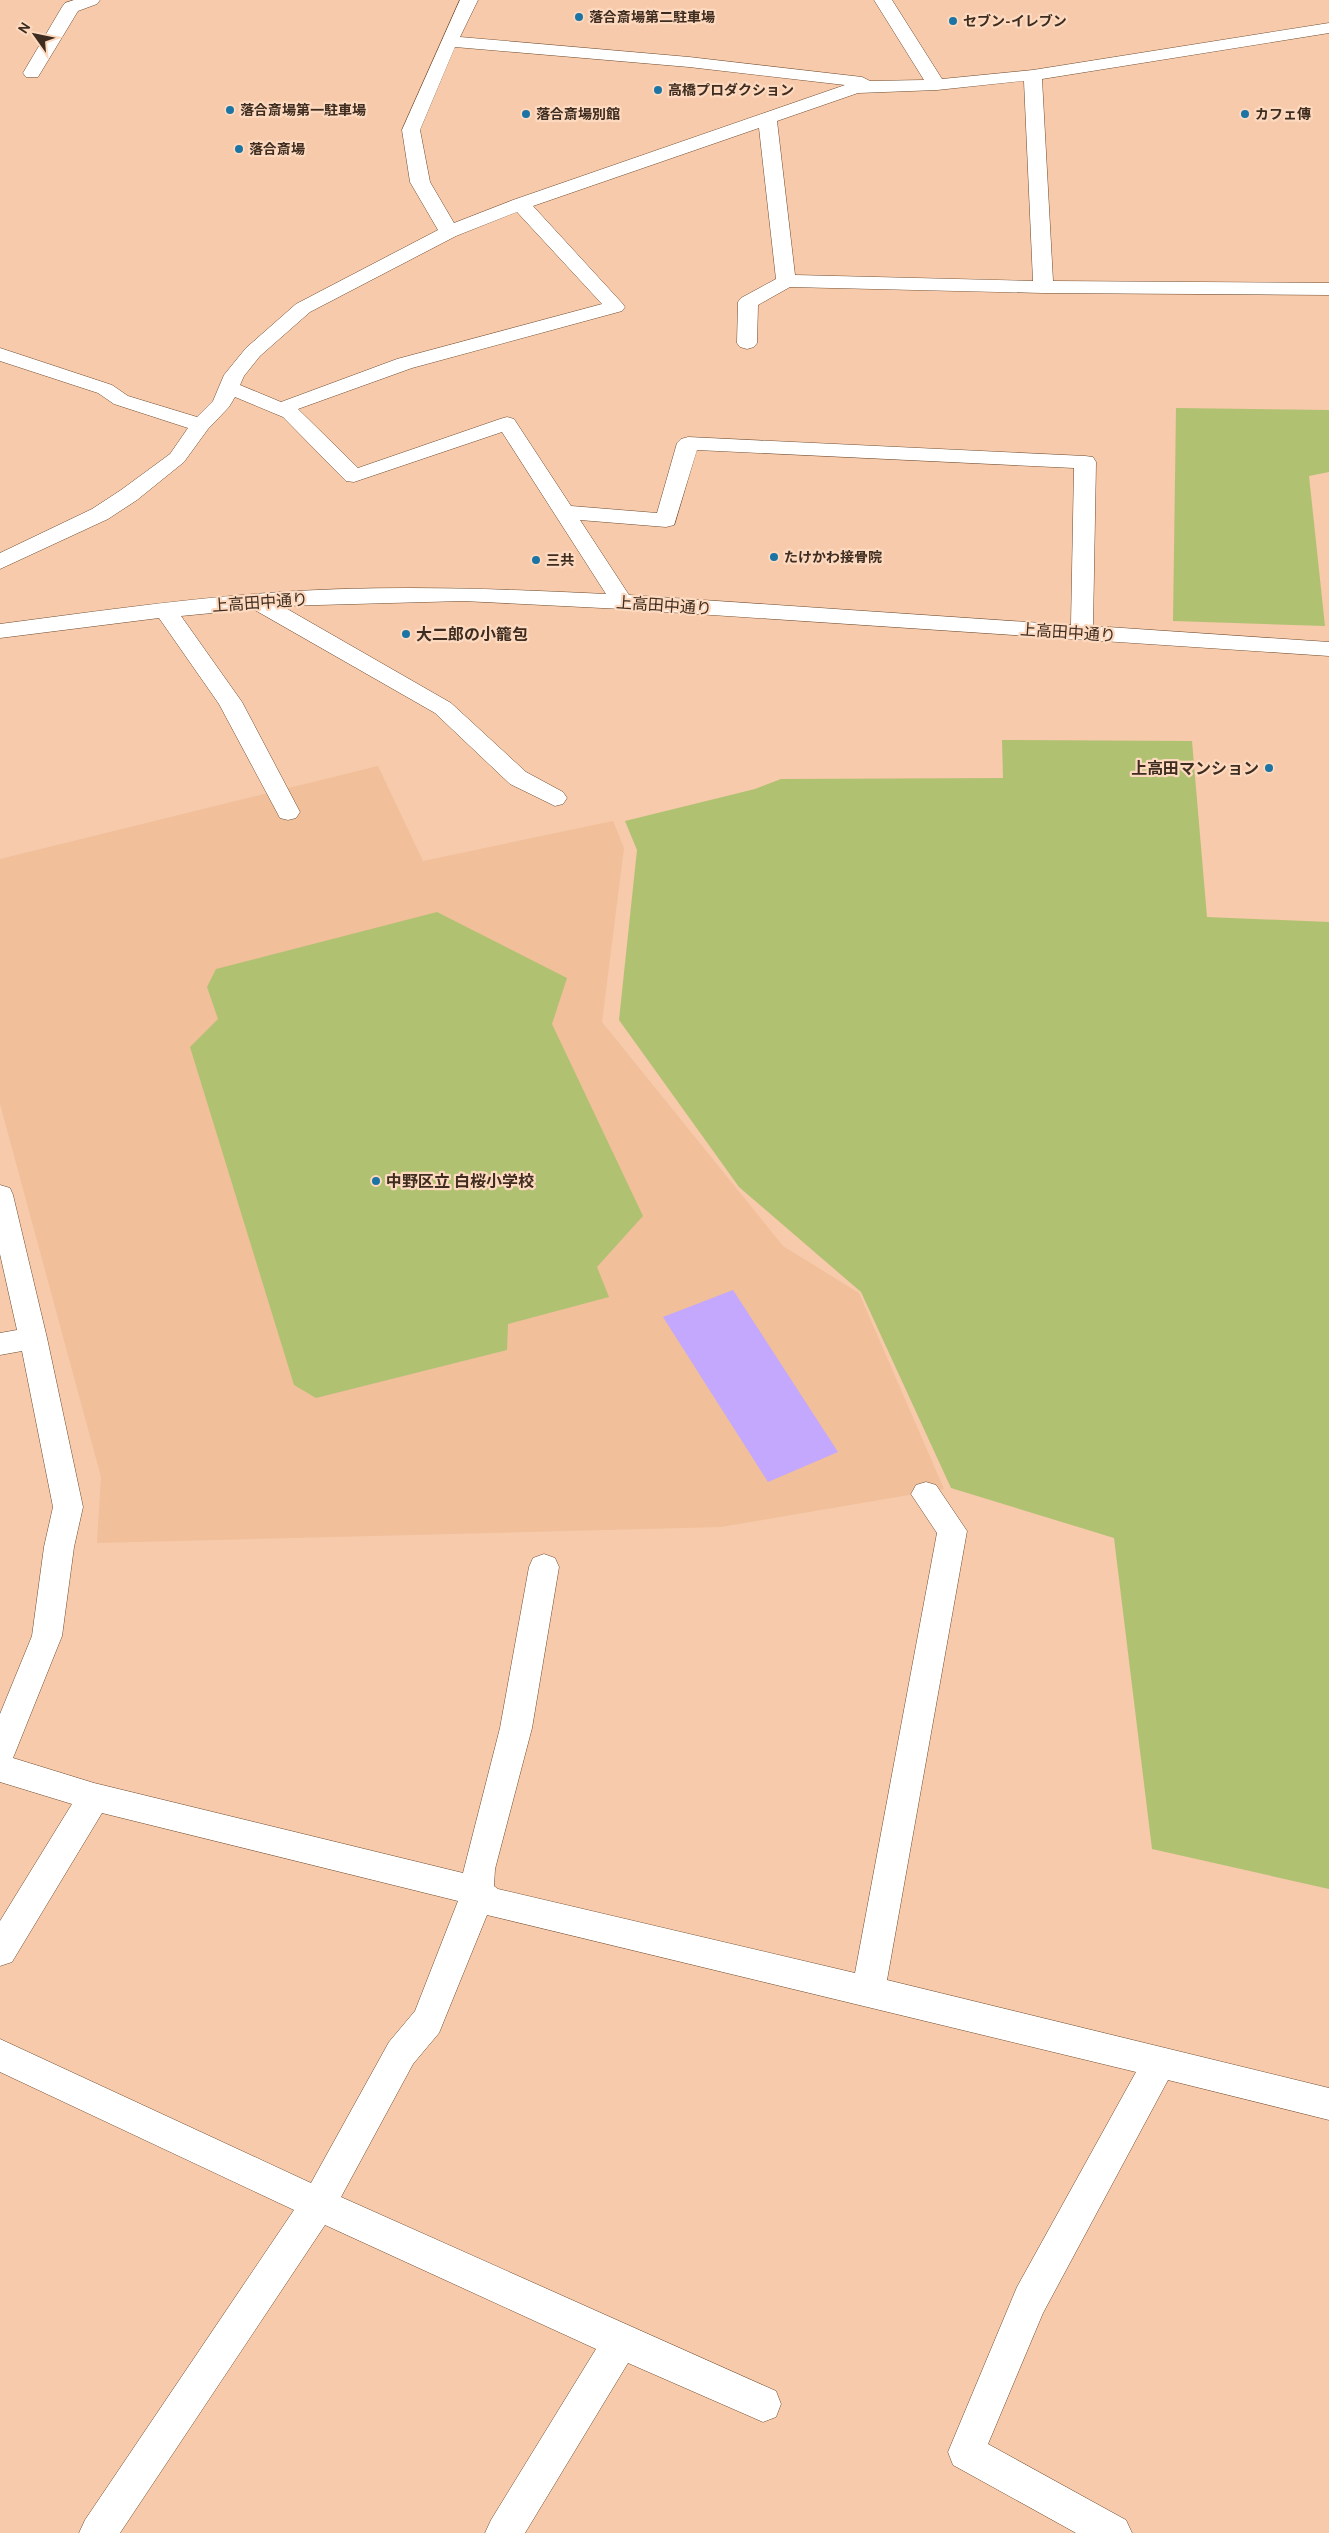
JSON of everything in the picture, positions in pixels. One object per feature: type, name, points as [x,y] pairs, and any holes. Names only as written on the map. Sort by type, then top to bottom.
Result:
[{"type":"street","points":[[32,73],[71,7],[91,0]]},
{"type":"street","points":[[449,232],[420,182],[411,130],[448,41],[470,0]]},
{"type":"street","points":[[882,0],[937,84]]},
{"type":"street","points":[[0,562],[100,514],[129,495],[177,458],[201,425],[222,404],[234,375],[252,352],[303,308],[449,232],[520,204],[855,88],[937,84],[1033,75],[1329,28]]},
{"type":"street","points":[[448,41],[690,62],[886,85]]},
{"type":"street","points":[[1033,75],[1042,287]]},
{"type":"street","points":[[767,119],[786,281]]},
{"type":"street","points":[[281,409],[339,384],[460,346],[615,307],[520,204]]},
{"type":"street","points":[[747,343],[748,302],[786,281],[1042,287],[1329,288]]},
{"type":"street","points":[[0,354],[105,389],[121,400],[201,425]]},
{"type":"street","points":[[230,388],[290,413],[354,476],[507,423],[622,602]]},
{"type":"street","points":[[565,512],[666,520],[688,443],[1085,462],[1082,633]]},
{"type":"street","name":"上高田中通り","points":[[0,631],[165,610],[297,598],[463,594],[622,602],[1329,650]]},
{"type":"street","points":[[256,602],[443,708],[518,778],[555,798]]},
{"type":"street","points":[[165,610],[230,702],[288,812]]},
{"type":"street","points":[[0,1752],[47,1636],[59,1547],[68,1507],[33,1338],[1,1201]]},
{"type":"street","points":[[0,1344],[33,1338]]},
{"type":"street","points":[[868,1993],[952,1531],[926,1494]]},
{"type":"street","points":[[98,2533],[318,2205],[401,2053],[427,2022],[469,1920],[477,1892],[479,1869],[516,1728],[544,1568]]},
{"type":"street","points":[[0,1768],[94,1797],[452,1884],[477,1892],[491,1902],[1160,2061],[1329,2104]]},
{"type":"street","points":[[0,1951],[94,1797]]},
{"type":"street","points":[[0,2055],[318,2205],[620,2343],[763,2404]]},
{"type":"street","points":[[1113,2533],[966,2452],[1030,2300],[1160,2061]]},
{"type":"street","points":[[504,2533],[620,2343]]},
{"type":"shaded area","name":"中野区立 白桜小学校","points":[[378,766],[423,861],[613,821],[624,848],[602,1022],[783,1246],[859,1293],[944,1489],[721,1527],[97,1543],[101,1477],[0,1104],[0,859]]},
{"type":"shaded area","points":[[733,1290],[838,1452],[768,1482],[663,1317]]},
{"type":"green space","points":[[1176,408],[1329,410],[1329,472],[1309,476],[1325,626],[1173,621]]},
{"type":"green space","points":[[1002,740],[1192,741],[1207,917],[1329,922],[1329,1889],[1152,1849],[1114,1538],[951,1488],[861,1292],[739,1187],[619,1020],[637,850],[625,821],[755,789],[781,779],[1003,778]]},
{"type":"green space","points":[[437,912],[567,978],[552,1024],[643,1216],[597,1267],[609,1297],[508,1324],[507,1350],[316,1398],[294,1385],[190,1047],[218,1019],[207,987],[216,969]]},
{"type":"place","name":"落合斎場第二駐車場","points":[[579,17]]},
{"type":"place","name":"セブン-イレブン","points":[[953,21]]},
{"type":"place","name":"高橋プロダクション","points":[[658,90]]},
{"type":"place","name":"落合斎場第一駐車場","points":[[230,110]]},
{"type":"place","name":"落合斎場別館","points":[[526,114]]},
{"type":"place","name":"カフェ傳","points":[[1245,114]]},
{"type":"place","name":"落合斎場","points":[[239,149]]},
{"type":"place","name":"たけかわ接骨院","points":[[774,557]]},
{"type":"place","name":"三共","points":[[536,560]]},
{"type":"place","name":"大二郎の小籠包","points":[[406,634]]},
{"type":"place","name":"上高田マンション","points":[[1269,768]]},
{"type":"place","name":"中野区立 白桜小学校","points":[[376,1181]]}]
